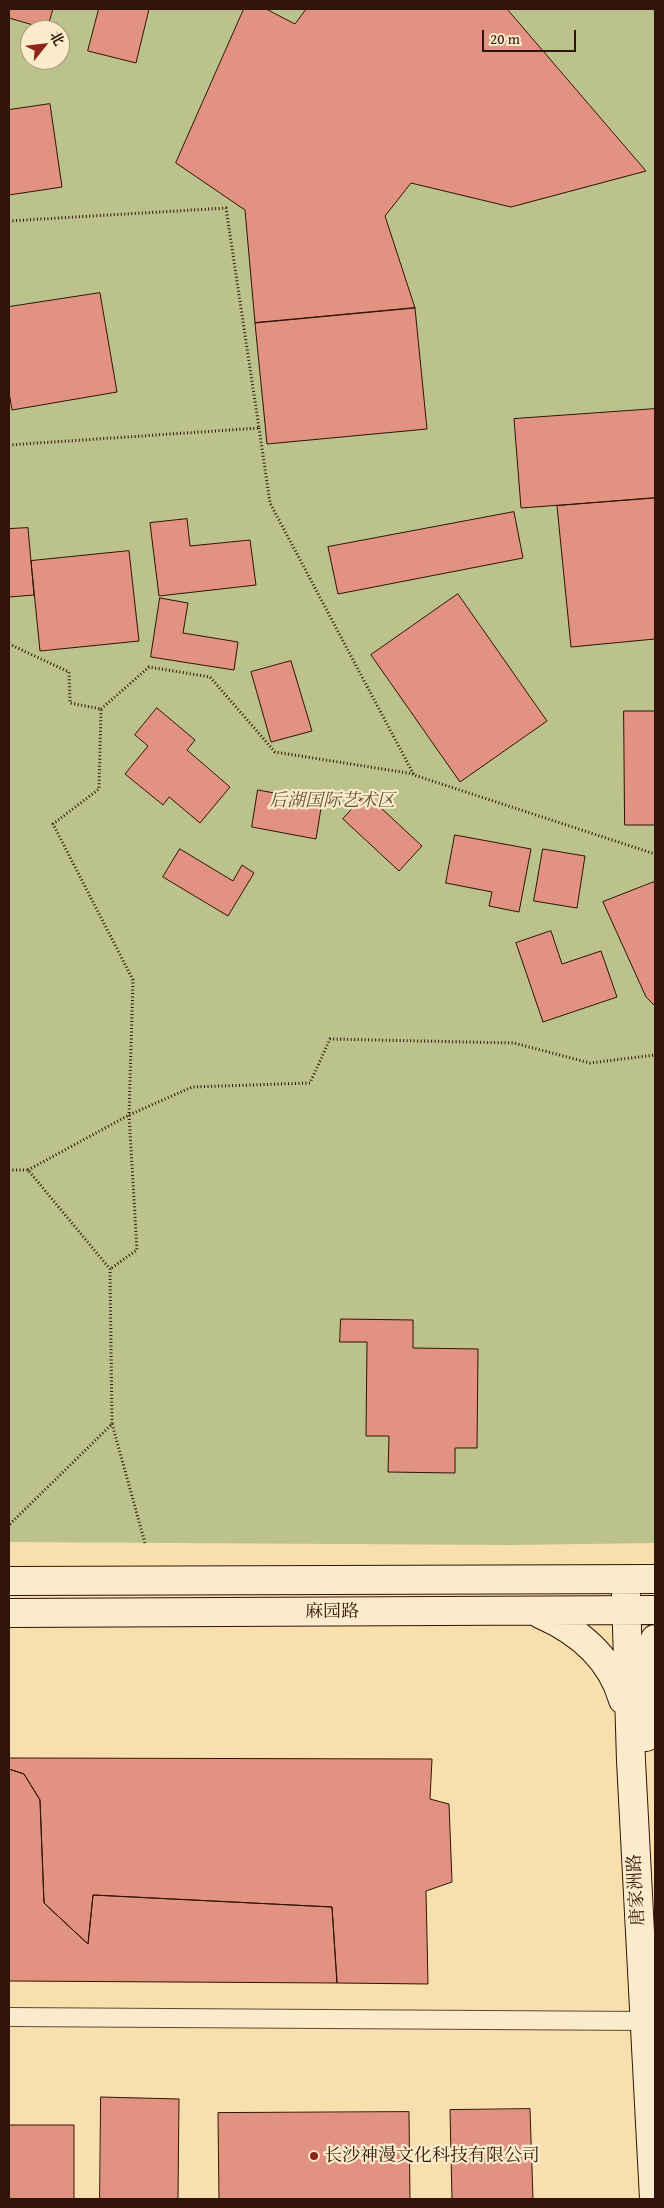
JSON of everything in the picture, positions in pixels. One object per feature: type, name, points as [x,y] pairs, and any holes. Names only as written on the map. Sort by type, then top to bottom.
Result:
[{"type":"main road","name":"麻园路","points":[[9,1581],[655,1579]]},
{"type":"main road","name":"唐家洲路","points":[[626,1580],[625,1611],[644,1719],[655,1966]]},
{"type":"main road","name":"麻园路","points":[[9,1613],[655,1610]]},
{"type":"main road","points":[[537,1612],[569,1628],[600,1655],[644,1719]]},
{"type":"main road","name":"唐家洲路","points":[[654,2199],[644,2020],[644,1719],[655,1639]]},
{"type":"lane","points":[[9,2017],[644,2020]]},
{"type":"path","points":[[9,221],[226,208],[270,503],[414,775]]},
{"type":"path","points":[[9,445],[259,428]]},
{"type":"path","points":[[9,644],[69,672],[70,703],[101,709]]},
{"type":"path","points":[[110,1269],[137,1250],[129,1115],[133,980],[53,824],[99,789],[101,709],[149,667],[210,677],[275,752],[414,775],[655,854]]},
{"type":"path","points":[[9,1170],[28,1170],[129,1115],[192,1087],[310,1083],[330,1039],[514,1043],[590,1064],[655,1055]]},
{"type":"path","points":[[28,1170],[110,1269],[112,1424],[145,1543]]},
{"type":"path","points":[[9,1525],[112,1424]]},
{"type":"green space","name":"后湖国际艺术区","points":[[9,9],[655,9],[655,1543],[510,1545],[9,1542]]},
{"type":"building","points":[[9,9],[53,9],[50,20],[20,21],[9,18]]},
{"type":"building","points":[[99,9],[149,9],[136,63],[88,51]]},
{"type":"building","points":[[244,9],[266,9],[295,24],[306,9],[507,9],[646,171],[511,207],[411,183],[385,216],[415,308],[255,323],[245,210],[176,163]]},
{"type":"building","points":[[50,104],[62,187],[9,195],[9,110]]},
{"type":"building","points":[[100,293],[117,392],[12,410],[9,392],[9,307]]},
{"type":"building","points":[[415,308],[427,429],[267,444],[255,323]]},
{"type":"building","points":[[655,409],[655,498],[521,508],[514,419]]},
{"type":"building","points":[[655,498],[655,639],[571,647],[557,506]]},
{"type":"building","points":[[514,512],[523,558],[338,594],[328,547]]},
{"type":"building","points":[[187,519],[190,546],[250,540],[256,585],[159,596],[150,523]]},
{"type":"building","points":[[28,528],[34,595],[9,597],[9,529]]},
{"type":"building","points":[[129,551],[139,641],[40,651],[31,561]]},
{"type":"building","points":[[458,594],[547,721],[460,782],[371,655]]},
{"type":"building","points":[[160,598],[188,603],[183,633],[238,642],[234,670],[151,657]]},
{"type":"building","points":[[291,661],[312,731],[271,742],[251,672]]},
{"type":"building","points":[[157,708],[195,740],[187,750],[230,787],[200,823],[169,797],[163,805],[125,774],[148,746],[135,735]]},
{"type":"building","points":[[624,711],[655,711],[655,825],[625,825]]},
{"type":"building","points":[[258,790],[322,802],[316,839],[252,827]]},
{"type":"building","points":[[366,794],[422,846],[399,871],[343,819]]},
{"type":"building","points":[[455,835],[531,849],[519,912],[489,906],[492,892],[446,883]]},
{"type":"building","points":[[180,849],[233,881],[242,865],[254,873],[228,916],[163,877]]},
{"type":"building","points":[[543,849],[585,856],[577,908],[534,901]]},
{"type":"building","points":[[654,882],[655,1006],[646,997],[603,902]]},
{"type":"building","points":[[551,931],[562,964],[601,951],[617,997],[543,1022],[516,943]]},
{"type":"building","points":[[341,1319],[413,1320],[413,1348],[478,1349],[477,1448],[455,1448],[455,1473],[388,1472],[389,1436],[366,1436],[367,1342],[340,1342]]},
{"type":"building","points":[[9,1758],[432,1759],[430,1799],[449,1804],[452,1882],[426,1891],[428,1984],[337,1983],[332,1907],[93,1895],[88,1944],[44,1903],[40,1800],[24,1774],[9,1769]]},
{"type":"building","points":[[9,1769],[24,1774],[40,1800],[44,1903],[88,1944],[93,1895],[332,1907],[337,1983],[9,1981]]},
{"type":"building","points":[[101,2097],[179,2099],[178,2199],[100,2199]]},
{"type":"building","points":[[530,2109],[533,2199],[452,2199],[450,2110]]},
{"type":"building","name":"长沙神漫文化科技有限公司","points":[[409,2112],[410,2199],[219,2199],[218,2113]]},
{"type":"building","points":[[9,2125],[74,2125],[74,2199],[9,2199]]},
{"type":"place","name":"长沙神漫文化科技有限公司","points":[[314,2156]]}]
